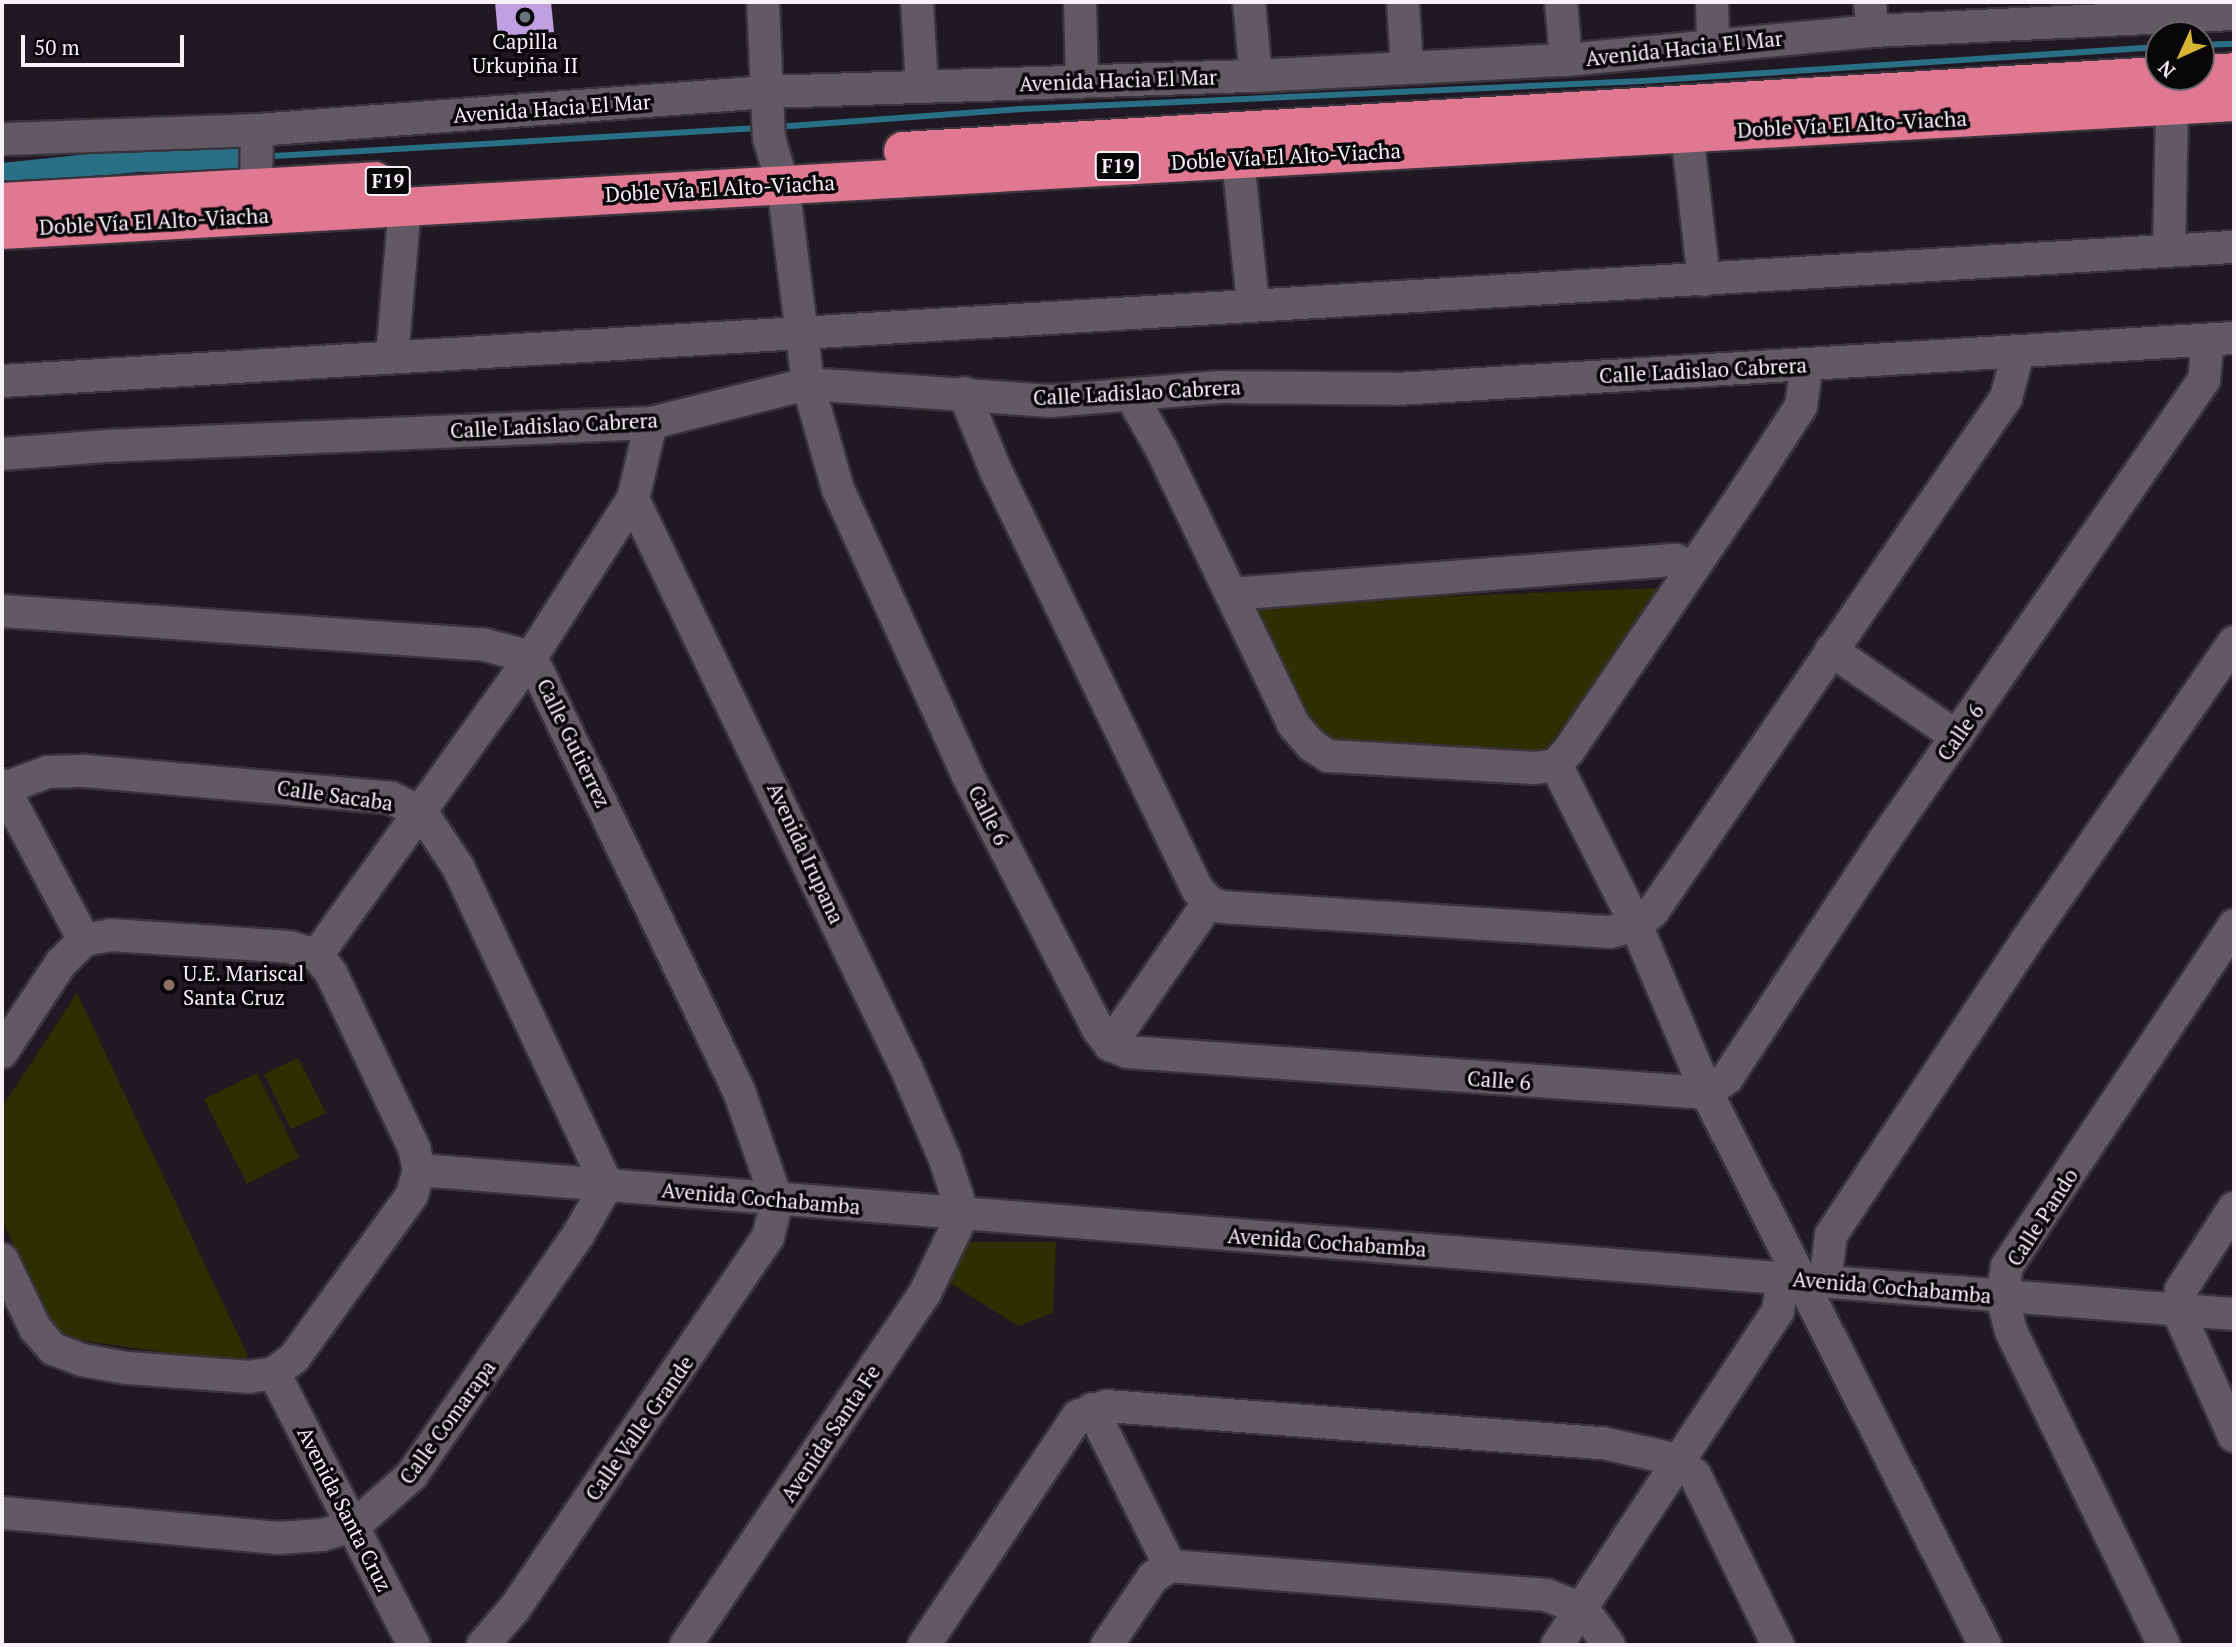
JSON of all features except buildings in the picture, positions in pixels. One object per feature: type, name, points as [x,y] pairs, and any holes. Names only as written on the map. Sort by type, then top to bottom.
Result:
[{"type":"highway","points":[[2215,73],[2234,72]]},
{"type":"highway","name":"Doble Vía El Alto-Viacha","points":[[2,230],[405,206],[772,138],[1238,159],[1687,133],[2166,91]]},
{"type":"highway","name":"Doble Vía El Alto-Viacha","points":[[2,202],[256,188],[772,138],[2166,91],[2234,102]]},
{"type":"street","name":"Calle 6","points":[[763,2],[772,138],[804,332],[808,384],[838,489],[968,776],[1098,1029],[1110,1045],[1127,1052],[1707,1093],[1727,1078],[1957,737],[2204,380],[2221,339]]},
{"type":"street","points":[[918,2],[922,86]]},
{"type":"street","points":[[1080,2],[1082,81]]},
{"type":"street","points":[[1249,2],[1256,76]]},
{"type":"street","points":[[1403,2],[1407,68]]},
{"type":"street","points":[[1561,2],[1566,60]]},
{"type":"street","points":[[1712,2],[1713,43]]},
{"type":"street","name":"Avenida Hacia El Mar","points":[[2,139],[257,130],[772,138],[922,86],[1256,76],[1566,60],[1713,43],[1871,17],[2193,9],[2234,14]]},
{"type":"street","points":[[2166,91],[2169,251]]},
{"type":"street","points":[[256,188],[257,130]]},
{"type":"street","points":[[1687,133],[1704,280]]},
{"type":"street","points":[[1238,159],[1254,303]]},
{"type":"street","points":[[392,357],[405,206]]},
{"type":"street","points":[[2,381],[1254,303],[1704,280],[2234,247]]},
{"type":"street","name":"Calle Ladislao Cabrera","points":[[2,454],[105,446],[650,423],[808,384],[1050,401],[1220,387],[1397,388],[2221,339]]},
{"type":"street","points":[[964,393],[1007,494],[1198,890],[1209,902],[1222,907],[1610,932],[1636,925],[1653,911],[2006,398],[2018,353]]},
{"type":"street","points":[[1131,395],[1293,723],[1328,756],[1535,768],[1556,765],[1801,406],[1807,364]]},
{"type":"street","points":[[317,955],[422,813],[531,657],[634,499],[650,423]]},
{"type":"street","name":"Avenida Irupana","points":[[634,499],[908,1070],[945,1159],[962,1213]]},
{"type":"street","points":[[1231,594],[1676,560],[1691,569]]},
{"type":"street","name":"Calle Gutierrez","points":[[2,611],[485,645],[531,657],[550,690],[740,1094],[777,1201]]},
{"type":"street","points":[[1557,1645],[1583,1609],[1677,1460],[1802,1280],[2027,940],[2234,642]]},
{"type":"street","points":[[1831,650],[1957,737]]},
{"type":"street","points":[[1556,765],[1636,925],[1707,1093],[1985,1645]]},
{"type":"street","name":"Calle Sacaba","points":[[2,788],[48,772],[85,771],[391,798],[422,813],[458,867],[607,1185]]},
{"type":"street","points":[[2,788],[84,940]]},
{"type":"street","points":[[1110,1045],[1209,902]]},
{"type":"street","name":"Calle Pando","points":[[2164,1645],[2011,1331],[2002,1297],[2007,1266],[2234,925]]},
{"type":"street","points":[[2,1052],[61,963],[84,940],[111,935],[290,947],[317,955],[343,998],[414,1148],[419,1170],[412,1195],[294,1358],[274,1373],[220,1376],[127,1368],[82,1360],[53,1349],[35,1328],[2,1259]]},
{"type":"street","name":"Avenida Cochabamba","points":[[419,1170],[777,1201],[962,1213],[2234,1314]]},
{"type":"street","name":"Calle Comarapa","points":[[2,1513],[278,1538],[322,1535],[355,1525],[412,1475],[578,1236],[607,1185]]},
{"type":"street","name":"Calle Valle Grande","points":[[483,1645],[514,1609],[744,1276],[768,1237],[777,1201]]},
{"type":"street","points":[[2234,1208],[2181,1290],[2178,1311],[2234,1436]]},
{"type":"street","name":"Avenida Santa Fe","points":[[686,1645],[925,1293],[962,1213]]},
{"type":"street","name":"Avenida Santa Cruz","points":[[274,1373],[355,1525],[414,1645]]},
{"type":"street","points":[[924,1645],[1078,1416],[1107,1406],[1602,1443],[1677,1460],[1695,1475],[1778,1645]]},
{"type":"street","points":[[1092,1409],[1170,1566]]},
{"type":"street","points":[[1107,1645],[1153,1577],[1170,1566],[1546,1595],[1583,1609],[1609,1645]]},
{"type":"green space","points":[[1661,588],[1542,755],[1315,738],[1249,604]]},
{"type":"green space","points":[[77,993],[248,1356],[240,1363],[57,1337],[2,1220],[2,1107]]},
{"type":"green space","points":[[298,1058],[326,1113],[291,1129],[264,1074]]},
{"type":"green space","points":[[257,1073],[299,1157],[247,1184],[204,1099]]},
{"type":"green space","points":[[969,1242],[1056,1242],[1053,1313],[1018,1326],[949,1282]]},
{"type":"waterway","points":[[2215,45],[2234,44]]},
{"type":"waterway","points":[[776,127],[1022,109],[1642,81],[2145,48]]},
{"type":"waterway","points":[[274,156],[758,128]]},
{"type":"waterway","points":[[2,174],[138,160],[241,158]]},
{"type":"place","name":"Capilla Urkupiña II","points":[[525,17]]},
{"type":"place","name":"U.E. Mariscal Santa Cruz","points":[[169,985]]}]
